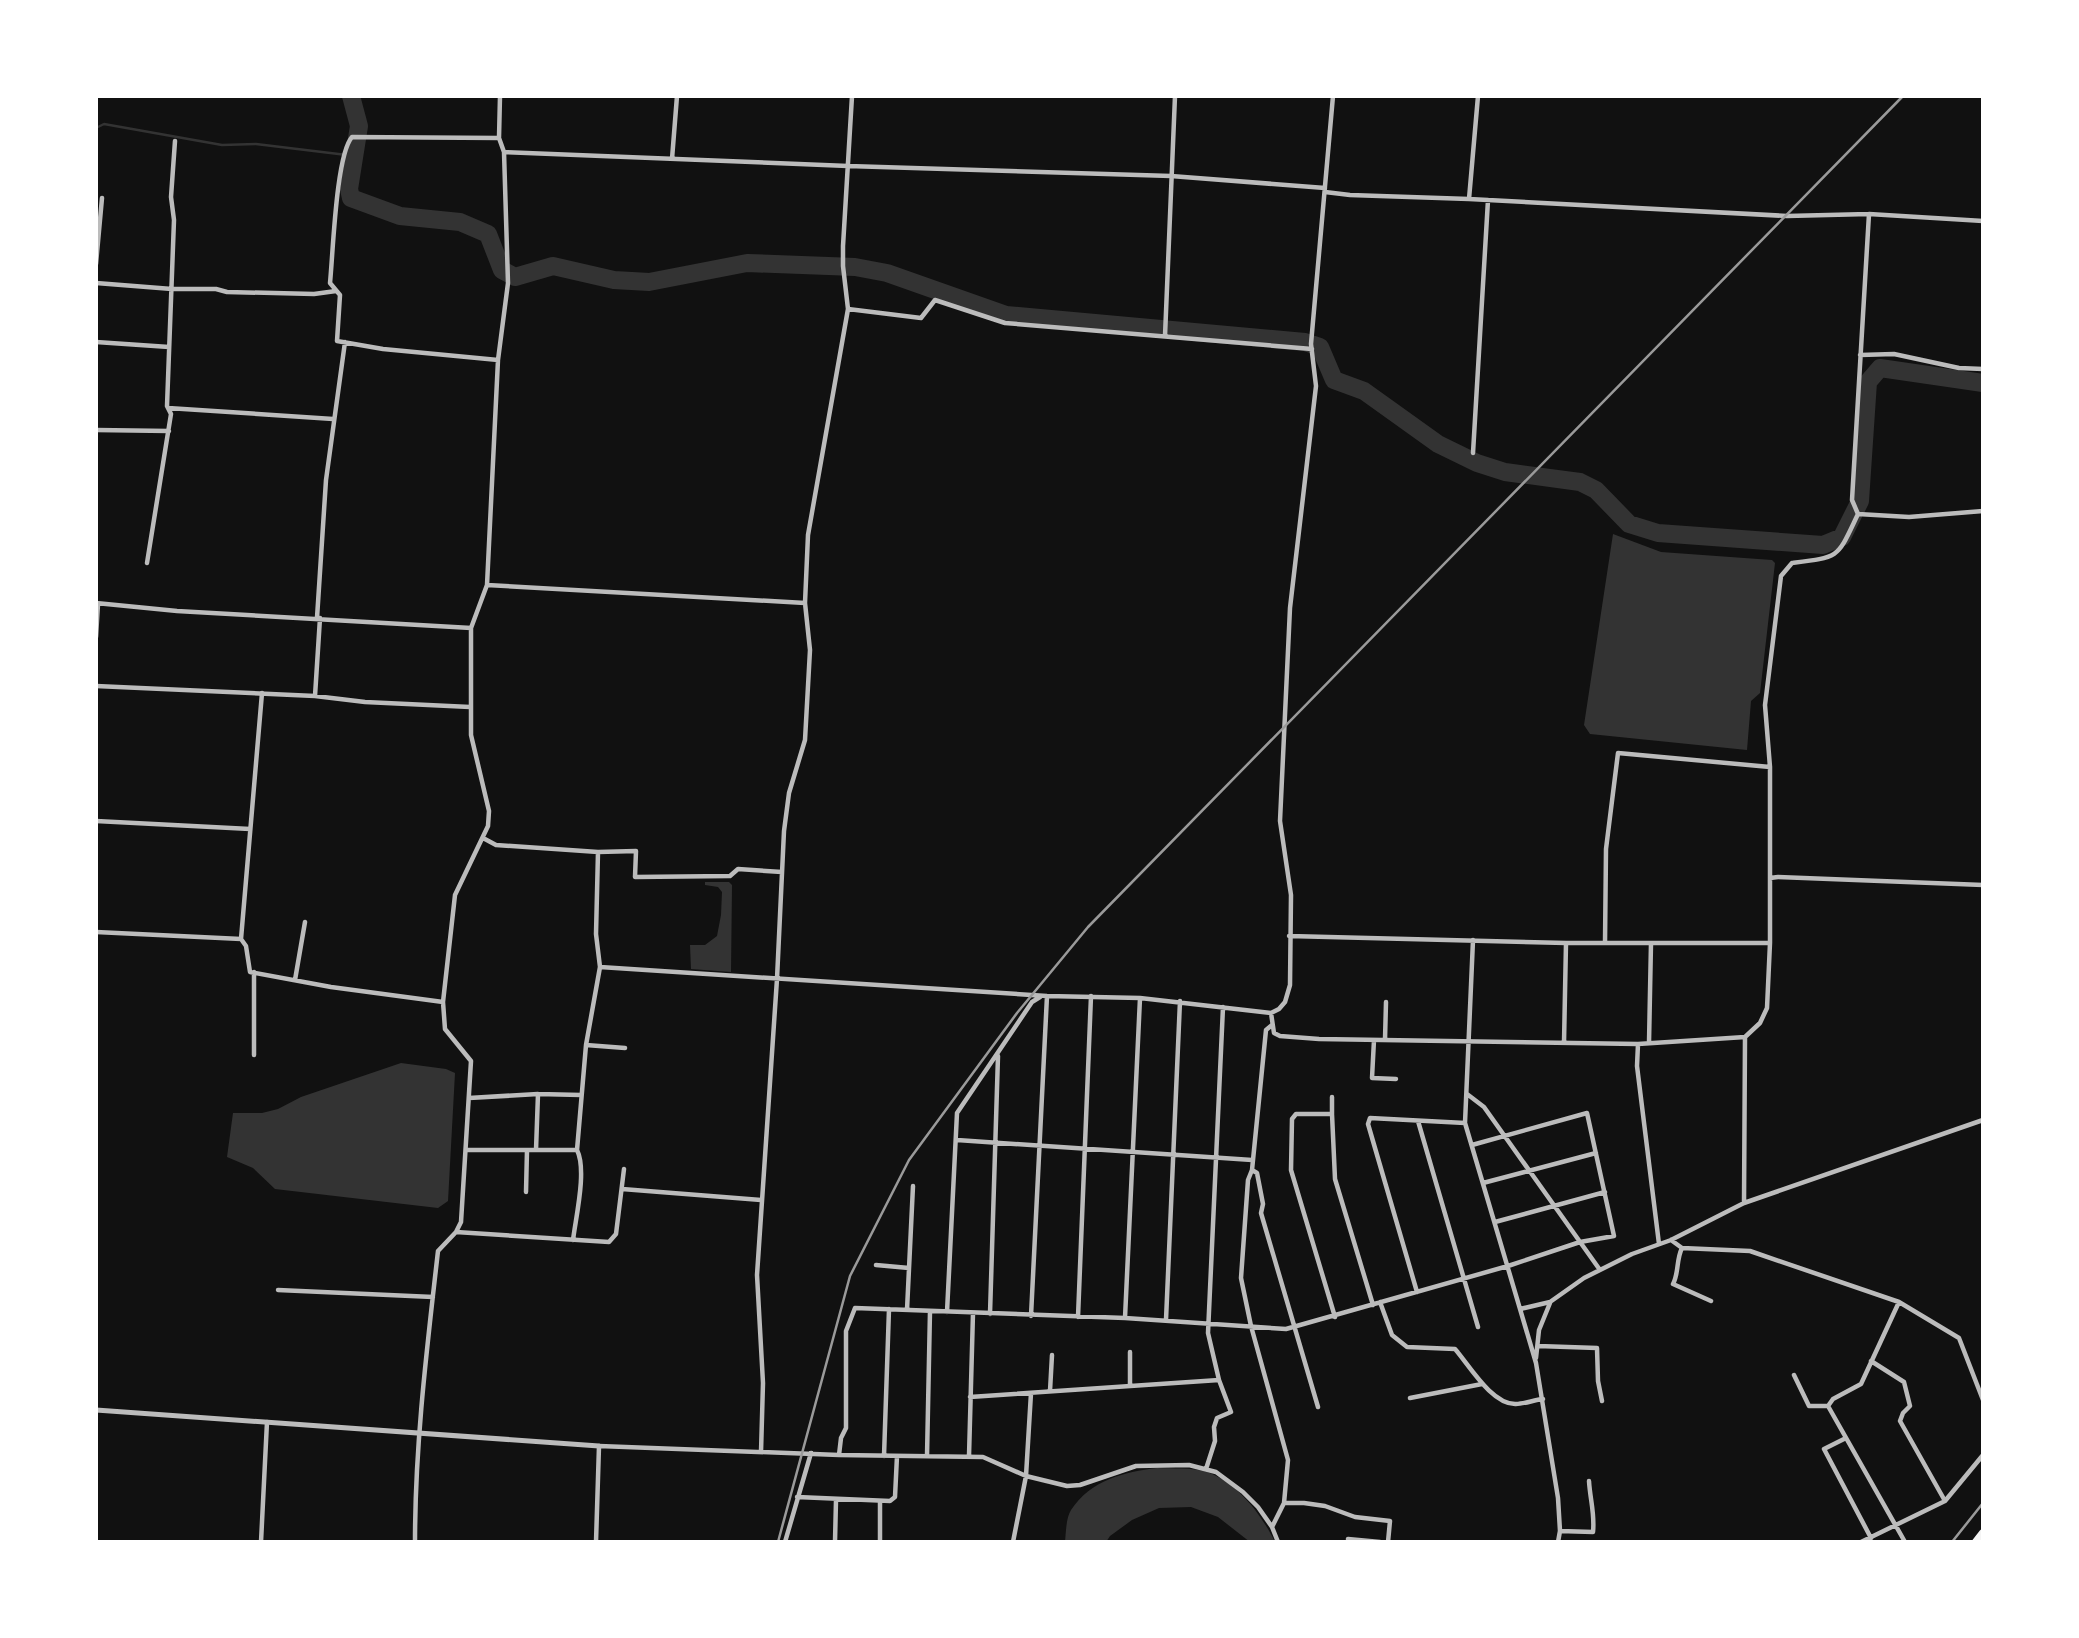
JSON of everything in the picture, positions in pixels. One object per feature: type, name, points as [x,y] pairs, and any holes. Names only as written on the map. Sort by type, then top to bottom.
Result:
[{"type":"highway","points":[[1976,1542],[1983,1533]]},
{"type":"street","points":[[415,1542],[418,1433],[438,1251],[456,1233],[461,1222],[471,1061],[445,1029],[443,1002],[455,895],[488,826],[489,811],[476,761],[470,706],[471,628],[487,585],[498,360],[508,283],[504,152],[499,138],[500,96]]},
{"type":"street","points":[[672,159],[677,96]]},
{"type":"street","points":[[761,1452],[763,1383],[757,1275],[784,831],[789,793],[805,740],[810,650],[805,603],[807,535],[848,309],[843,246],[852,96]]},
{"type":"street","points":[[1165,336],[1175,96]]},
{"type":"street","points":[[600,967],[1044,996],[1140,998],[1272,1013],[1285,1002],[1290,985],[1291,895],[1280,821],[1290,608],[1316,387],[1312,349],[1333,96]]},
{"type":"street","points":[[1469,199],[1478,96]]},
{"type":"street","points":[[498,360],[337,341],[340,295],[330,283],[338,195],[346,144],[352,137],[499,138]]},
{"type":"street","points":[[148,563],[159,476],[171,414],[168,408],[174,220],[171,198],[175,142]]},
{"type":"street","points":[[504,152],[1171,176],[1325,190],[1350,195],[1787,216],[1869,214],[1983,221]]},
{"type":"street","points":[[96,264],[102,198]]},
{"type":"street","points":[[1473,453],[1488,200]]},
{"type":"street","points":[[1272,1013],[1274,1033],[1280,1036],[1374,1040],[1639,1044],[1745,1037],[1760,1023],[1767,1008],[1770,943],[1770,766],[1765,705],[1782,576],[1792,563],[1830,559],[1842,547],[1858,514],[1852,500],[1869,214]]},
{"type":"street","points":[[96,283],[172,289],[314,294],[337,291]]},
{"type":"street","points":[[848,309],[921,318],[935,300],[1005,323],[1312,349]]},
{"type":"street","points":[[96,342],[169,347]]},
{"type":"street","points":[[315,696],[326,480],[345,342]]},
{"type":"street","points":[[1860,355],[1894,354],[1959,368],[1983,369]]},
{"type":"street","points":[[168,408],[333,419]]},
{"type":"street","points":[[96,430],[169,431]]},
{"type":"street","points":[[1858,514],[1909,517],[1983,511]]},
{"type":"street","points":[[487,585],[805,603]]},
{"type":"street","points":[[96,637],[97,603],[177,611],[471,628]]},
{"type":"street","points":[[96,686],[470,706]]},
{"type":"street","points":[[262,693],[242,939],[246,946],[250,972],[443,1002]]},
{"type":"street","points":[[1605,943],[1606,849],[1618,753],[1770,766]]},
{"type":"street","points":[[96,821],[250,829]]},
{"type":"street","points":[[483,838],[496,845],[598,852],[636,850],[635,877],[730,876],[738,869],[782,872]]},
{"type":"street","points":[[573,1240],[581,1157],[577,1150],[581,1095],[586,1045],[600,967],[596,934],[598,852]]},
{"type":"street","points":[[1770,878],[1983,885]]},
{"type":"street","points":[[295,980],[305,922]]},
{"type":"street","points":[[96,932],[242,939]]},
{"type":"street","points":[[1289,936],[1566,943],[1770,943]]},
{"type":"street","points":[[1473,940],[1465,1123],[1536,1363],[1558,1498],[1558,1542]]},
{"type":"street","points":[[1564,1043],[1566,943]]},
{"type":"street","points":[[1649,1043],[1651,943]]},
{"type":"street","points":[[254,972],[254,1055]]},
{"type":"street","points":[[947,1312],[957,1113],[1032,1002],[1044,996]]},
{"type":"street","points":[[1031,1316],[1044,996]]},
{"type":"street","points":[[1078,1317],[1091,996]]},
{"type":"street","points":[[1125,1318],[1140,998]]},
{"type":"street","points":[[1166,1320],[1180,1001]]},
{"type":"street","points":[[1385,1040],[1386,1002]]},
{"type":"street","points":[[1206,1469],[1215,1441],[1214,1427],[1217,1418],[1231,1412],[1219,1380],[1208,1333],[1223,1007]]},
{"type":"street","points":[[1272,1025],[1266,1030],[1252,1170],[1248,1180],[1241,1278],[1251,1326],[1288,1460],[1284,1503],[1272,1527]]},
{"type":"street","points":[[1744,1203],[1745,1037]]},
{"type":"street","points":[[1374,1040],[1372,1078],[1396,1079]]},
{"type":"street","points":[[1639,1044],[1637,1066],[1659,1244]]},
{"type":"street","points":[[586,1045],[625,1048]]},
{"type":"street","points":[[990,1314],[998,1053]]},
{"type":"street","points":[[1466,1093],[1485,1107],[1600,1270]]},
{"type":"street","points":[[469,1098],[538,1094],[581,1095]]},
{"type":"street","points":[[537,1150],[538,1094]]},
{"type":"street","points":[[1332,1097],[1335,1179],[1373,1305]]},
{"type":"street","points":[[839,1455],[841,1438],[846,1428],[846,1331],[855,1308],[1208,1322],[1286,1329],[1508,1266],[1580,1242],[1614,1236],[1587,1113],[1472,1145]]},
{"type":"street","points":[[1332,1114],[1296,1114],[1292,1119],[1291,1170],[1335,1317]]},
{"type":"street","points":[[1417,1292],[1368,1124],[1370,1118],[1465,1123]]},
{"type":"street","points":[[1520,1309],[1550,1302],[1600,1270],[1671,1240],[1744,1203],[1983,1120]]},
{"type":"street","points":[[1418,1121],[1478,1327]]},
{"type":"street","points":[[957,1140],[1252,1160]]},
{"type":"street","points":[[466,1150],[577,1150]]},
{"type":"street","points":[[526,1192],[527,1150]]},
{"type":"street","points":[[1483,1183],[1596,1153]]},
{"type":"street","points":[[456,1233],[609,1242],[616,1234],[624,1169]]},
{"type":"street","points":[[1252,1170],[1256,1173],[1264,1204],[1261,1213],[1318,1407]]},
{"type":"street","points":[[907,1310],[913,1186]]},
{"type":"street","points":[[622,1189],[761,1200]]},
{"type":"street","points":[[1495,1222],[1605,1192]]},
{"type":"street","points":[[1671,1240],[1682,1248],[1749,1251],[1899,1302],[1959,1338],[1983,1400]]},
{"type":"street","points":[[1682,1248],[1678,1257],[1677,1278],[1673,1284],[1711,1301]]},
{"type":"street","points":[[876,1265],[909,1268]]},
{"type":"street","points":[[278,1290],[433,1297]]},
{"type":"street","points":[[1380,1302],[1392,1335],[1407,1347],[1455,1349],[1489,1392],[1513,1405],[1543,1399]]},
{"type":"street","points":[[1536,1363],[1542,1317],[1550,1302]]},
{"type":"street","points":[[1828,1406],[1833,1399],[1860,1384],[1899,1302]]},
{"type":"street","points":[[884,1456],[889,1309]]},
{"type":"street","points":[[927,1456],[930,1311]]},
{"type":"street","points":[[969,1456],[973,1313]]},
{"type":"street","points":[[1538,1346],[1597,1348],[1598,1381],[1602,1401]]},
{"type":"street","points":[[1130,1352],[1130,1385]]},
{"type":"street","points":[[1050,1391],[1052,1355]]},
{"type":"street","points":[[1871,1361],[1904,1382],[1910,1406],[1903,1413],[1900,1422],[1945,1500]]},
{"type":"street","points":[[1794,1375],[1809,1406],[1828,1406]]},
{"type":"street","points":[[970,1397],[1219,1380]]},
{"type":"street","points":[[1410,1398],[1482,1384]]},
{"type":"street","points":[[1013,1542],[1026,1476],[1031,1393]]},
{"type":"street","points":[[1828,1406],[1905,1542]]},
{"type":"street","points":[[96,1410],[599,1446],[897,1457],[983,1457],[1026,1476],[1067,1486],[1080,1485],[1136,1466],[1189,1465],[1216,1472],[1243,1492],[1258,1507],[1272,1527],[1278,1542]]},
{"type":"street","points":[[261,1542],[267,1422]]},
{"type":"street","points":[[1846,1438],[1824,1449],[1871,1538]]},
{"type":"street","points":[[596,1542],[599,1446]]},
{"type":"street","points":[[785,1542],[811,1453]]},
{"type":"street","points":[[1861,1542],[1945,1500],[1983,1455]]},
{"type":"street","points":[[797,1497],[890,1501],[895,1497],[897,1457]]},
{"type":"street","points":[[1589,1481],[1590,1505],[1595,1515],[1592,1542]]},
{"type":"street","points":[[835,1542],[836,1500]]},
{"type":"street","points":[[880,1501],[880,1542]]},
{"type":"street","points":[[1284,1503],[1325,1506],[1354,1517],[1390,1521],[1388,1542]]},
{"type":"street","points":[[1560,1531],[1593,1532]]},
{"type":"street","points":[[1348,1539],[1380,1542]]},
{"type":"shaded area","points":[[1613,534],[1661,552],[1772,560],[1775,563],[1760,693],[1751,701],[1747,750],[1590,734],[1584,725]]},
{"type":"shaded area","points":[[705,882],[729,882],[732,885],[731,972],[691,969],[690,945],[705,945],[717,936],[721,915],[722,892],[718,887],[705,885]]},
{"type":"shaded area","points":[[401,1063],[446,1069],[455,1073],[448,1201],[438,1208],[275,1189],[253,1168],[227,1157],[233,1113],[262,1113],[278,1109],[301,1097]]},
{"type":"shaded area","points":[[1157,1468],[1195,1469],[1218,1477],[1247,1501],[1275,1542],[1250,1542],[1218,1517],[1191,1507],[1159,1508],[1132,1520],[1106,1542],[1065,1542],[1069,1513],[1088,1491],[1121,1475]]},
{"type":"waterway","points":[[351,96],[359,126],[349,189],[351,198],[400,216],[460,222],[488,234],[502,270],[515,277],[553,266],[614,280],[649,282],[747,263],[855,267],[887,273],[1006,315],[1305,342],[1320,347],[1334,380],[1364,391],[1438,444],[1477,463],[1505,472],[1580,482],[1596,490],[1629,524],[1658,533],[1823,545],[1842,537],[1860,501],[1868,382],[1880,368],[1983,383]]},
{"type":"waterway","points":[[96,128],[104,124],[222,145],[256,144],[355,156]]},
{"type":"railway","points":[[778,1542],[850,1276],[909,1160],[1017,1013],[1088,927],[1903,96]]},
{"type":"railway","points":[[1952,1542],[1983,1503]]}]
